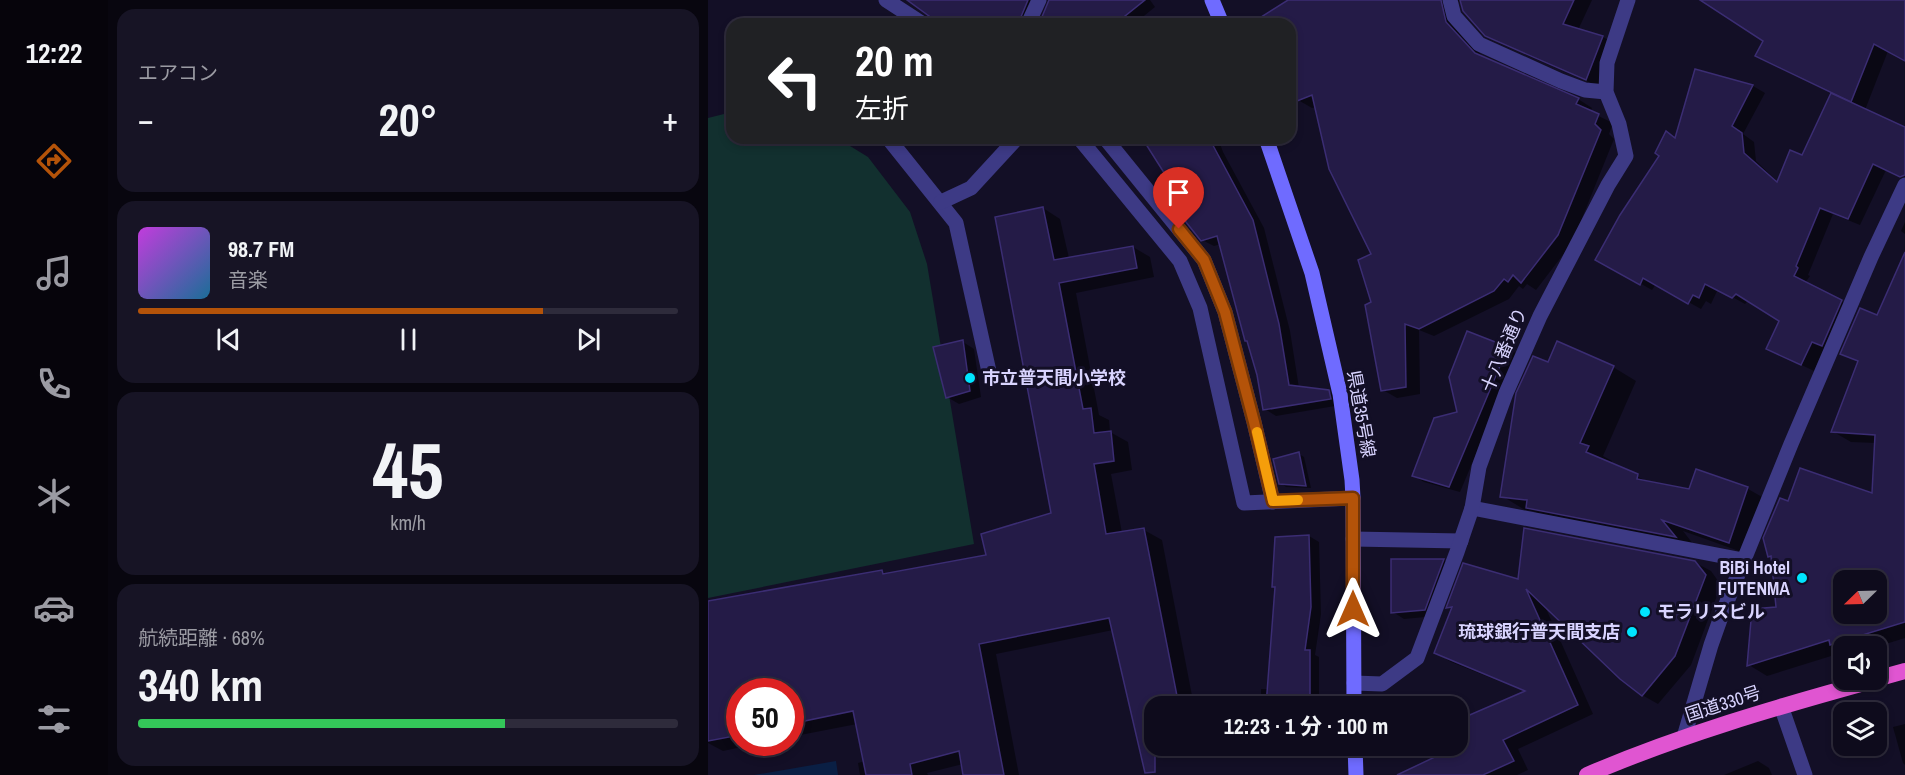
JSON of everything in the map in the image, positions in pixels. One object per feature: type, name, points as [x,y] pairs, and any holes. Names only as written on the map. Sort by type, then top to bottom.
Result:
[{"type":"highway","name":"国道330号","points":[[1887,676],[1905,671]]},
{"type":"highway","name":"国道330号","points":[[1587,775],[1684,737],[1781,705],[1836,690]]},
{"type":"main road","points":[[1212,0],[1220,18]]},
{"type":"main road","name":"県道35号線","points":[[1268,144],[1311,273],[1340,394],[1353,498],[1354,696]]},
{"type":"main road","points":[[1355,756],[1356,775]]},
{"type":"street","points":[[886,0],[914,18]]},
{"type":"street","points":[[1031,18],[1039,0]]},
{"type":"street","points":[[1450,0],[1454,16],[1479,44],[1560,81],[1585,90],[1606,92]]},
{"type":"street","name":"十八番通り","points":[[1354,683],[1382,684],[1417,658],[1461,541],[1472,508],[1479,467],[1506,393],[1540,316],[1608,185],[1626,156],[1619,124],[1606,92],[1607,63],[1628,0]]},
{"type":"street","points":[[893,144],[956,223],[990,376]]},
{"type":"street","points":[[940,202],[971,188],[1011,144]]},
{"type":"street","points":[[1084,144],[1180,261],[1200,308],[1244,503],[1353,498]]},
{"type":"street","points":[[1110,144],[1204,260],[1225,312],[1273,501]]},
{"type":"street","points":[[1684,737],[1711,645],[1743,560],[1871,257],[1905,185]]},
{"type":"street","points":[[1472,508],[1743,560]]},
{"type":"street","points":[[1353,539],[1461,541]]},
{"type":"street","points":[[1781,705],[1805,775]]},
{"type":"green space","points":[[726,114],[726,144],[847,144],[868,157],[910,212],[927,264],[974,544],[708,598],[708,118]]},
{"type":"water","points":[[836,761],[838,775],[754,775]]},
{"type":"building","points":[[907,0],[1028,0],[1020,18],[932,18]]},
{"type":"building","points":[[1049,0],[1145,0],[1122,18],[1042,18]]},
{"type":"building","points":[[1288,0],[1441,0],[1446,22],[1475,53],[1579,98],[1576,104],[1599,114],[1595,124],[1601,130],[1558,235],[1521,283],[1513,275],[1508,282],[1504,279],[1494,291],[1419,329],[1405,324],[1406,387],[1381,391],[1365,305],[1371,302],[1358,260],[1371,254],[1329,169],[1312,95],[1297,101],[1296,99],[1296,18],[1260,18]]},
{"type":"building","points":[[1460,0],[1574,0],[1563,24],[1603,36],[1586,80],[1485,36],[1463,11]]},
{"type":"building","points":[[1700,0],[1905,0],[1905,61],[1874,44],[1851,102],[1755,56],[1763,41]]},
{"type":"building","points":[[1695,69],[1753,85],[1732,126],[1742,133],[1744,153],[1777,182],[1790,150],[1802,155],[1831,93],[1905,127],[1905,175],[1900,177],[1873,164],[1848,219],[1820,208],[1794,276],[1842,300],[1822,346],[1812,342],[1801,365],[1766,349],[1779,321],[1736,294],[1732,298],[1705,284],[1699,298],[1693,295],[1688,304],[1643,278],[1640,285],[1595,260],[1620,215],[1659,156],[1655,153],[1666,131],[1675,138]]},
{"type":"building","points":[[1146,144],[1212,144],[1253,220],[1279,324],[1289,385],[1329,390],[1331,399],[1263,410],[1257,375],[1247,341],[1245,341],[1217,236],[1201,241],[1183,215],[1181,216],[1178,212],[1170,193],[1175,190]]},
{"type":"building","points":[[1043,207],[1054,260],[1133,246],[1137,268],[1059,283],[1083,409],[1091,408],[1094,433],[1111,431],[1114,461],[1094,464],[1106,534],[1144,528],[1177,696],[1144,696],[1144,756],[1155,756],[1155,772],[1145,773],[1109,618],[979,644],[1004,775],[963,775],[959,751],[910,764],[912,775],[866,775],[853,711],[804,721],[804,678],[726,678],[726,738],[708,741],[708,601],[882,570],[883,574],[986,555],[981,534],[1051,513],[995,217]]},
{"type":"building","points":[[1905,252],[1905,622],[1859,636],[1833,636],[1833,644],[1830,645],[1829,640],[1747,666],[1752,609],[1776,607],[1771,556],[1768,557],[1763,538],[1780,498],[1788,501],[1800,468],[1872,493],[1875,435],[1831,432],[1858,361],[1840,354],[1860,308],[1877,315]]},
{"type":"building","points":[[1467,331],[1508,347],[1449,487],[1412,476],[1434,418],[1457,412],[1449,377]]},
{"type":"building","points":[[963,340],[970,391],[946,398],[933,347]]},
{"type":"building","points":[[1557,341],[1614,366],[1580,443],[1589,446],[1586,452],[1638,474],[1637,479],[1689,489],[1696,469],[1748,487],[1729,543],[1662,520],[1676,537],[1526,508],[1527,500],[1500,497],[1516,393],[1533,356],[1548,362]]},
{"type":"building","points":[[1299,452],[1306,486],[1279,484],[1273,459]]},
{"type":"building","points":[[1524,528],[1695,561],[1706,575],[1675,656],[1642,696],[1620,679],[1526,589],[1578,705],[1503,740],[1514,761],[1483,775],[1397,775],[1437,756],[1468,756],[1468,716],[1525,691],[1434,653],[1452,607],[1446,608],[1463,563],[1518,579]]},
{"type":"building","points":[[1309,535],[1311,607],[1305,650],[1310,650],[1310,696],[1267,696],[1275,587],[1272,587],[1275,537]]},
{"type":"building","points":[[1391,559],[1444,559],[1425,610],[1391,613]]},
{"type":"slow traffic","points":[[1257,432],[1273,501],[1298,500]]},
{"type":"place","name":"市立普天間小学校","points":[[970,378]]},
{"type":"place","name":"BiBi Hotel FUTENMA","points":[[1802,578]]},
{"type":"place","name":"モラリスビル","points":[[1645,612]]},
{"type":"place","name":"琉球銀行普天間支店","points":[[1632,632]]},
{"type":"route","points":[[1179,229],[1204,260],[1225,312],[1273,501],[1353,498],[1353,609]]}]
